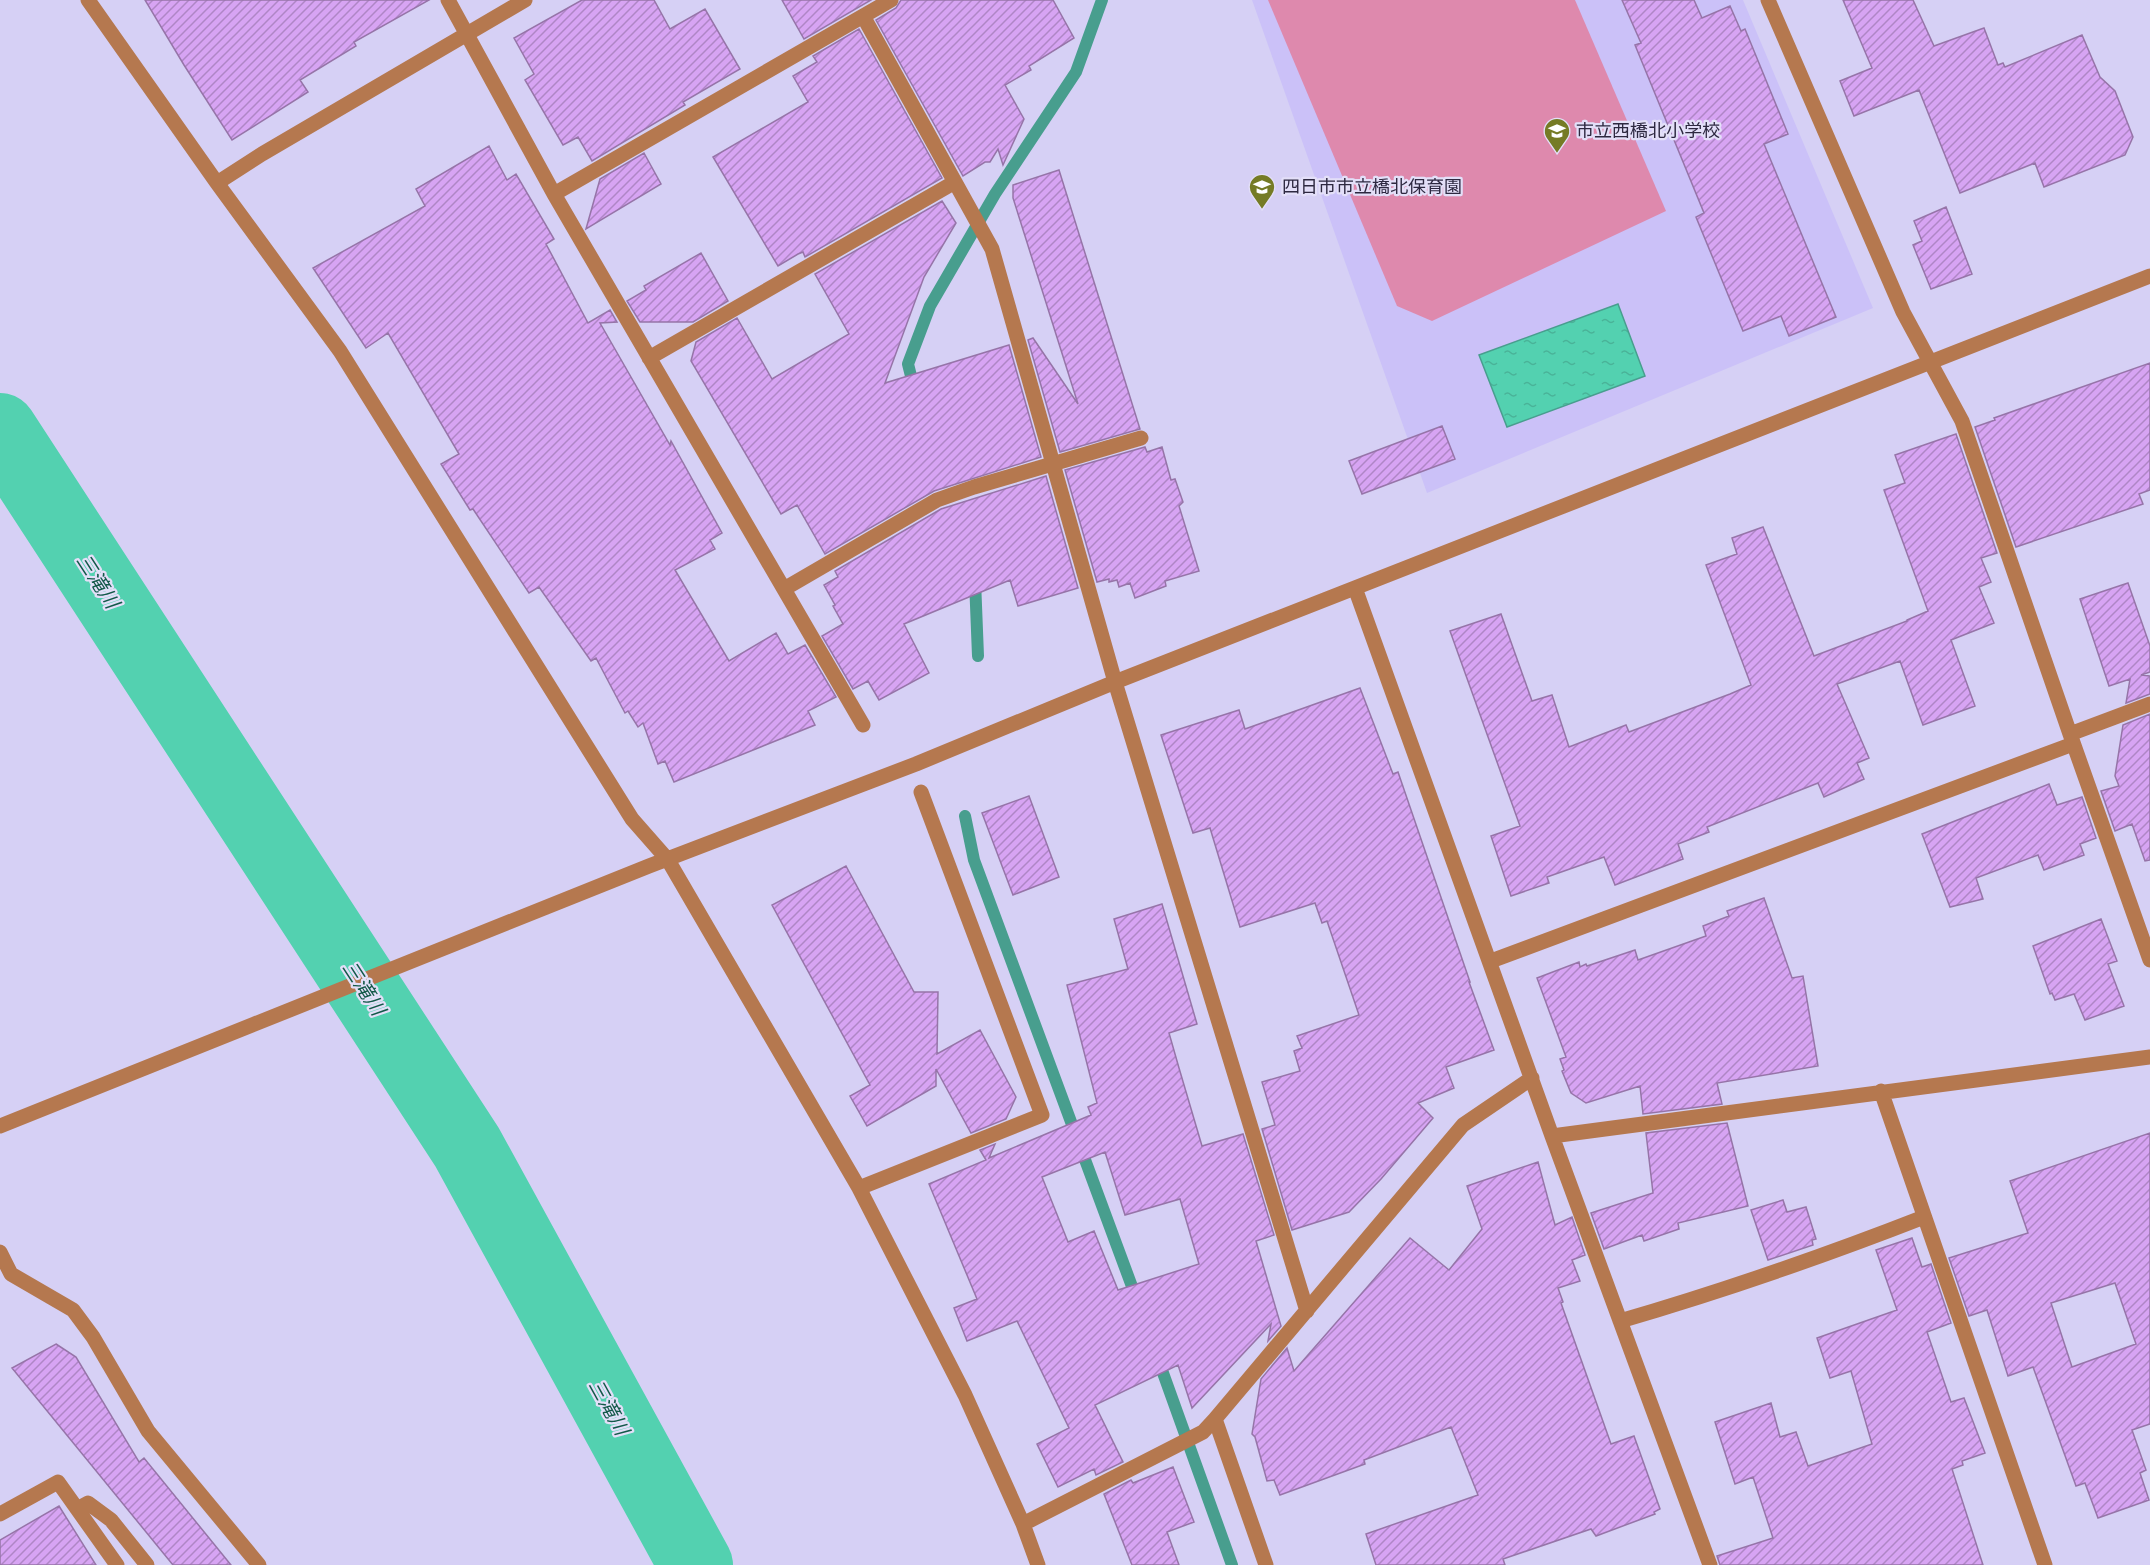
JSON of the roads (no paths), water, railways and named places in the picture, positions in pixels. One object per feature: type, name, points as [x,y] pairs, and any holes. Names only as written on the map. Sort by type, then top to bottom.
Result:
[{"type":"street","points":[[88,0],[217,183],[340,351],[632,819],[668,860],[860,1188],[965,1395],[1023,1524],[1038,1565]]},
{"type":"street","points":[[448,0],[554,194],[863,725]]},
{"type":"street","points":[[217,183],[262,154],[525,0]]},
{"type":"street","points":[[554,194],[891,0]]},
{"type":"street","points":[[1768,0],[1903,312],[1962,421],[2071,739],[2150,960]]},
{"type":"street","points":[[863,16],[992,249],[1115,682],[1307,1311]]},
{"type":"street","points":[[649,358],[955,182]]},
{"type":"street","points":[[0,1126],[649,866],[916,764],[1115,682],[2150,276]]},
{"type":"street","points":[[784,590],[937,500],[1141,438]]},
{"type":"street","points":[[1355,588],[1552,1136],[1710,1565]]},
{"type":"street","points":[[1491,961],[2071,739],[2150,704]]},
{"type":"street","points":[[860,1188],[1042,1115],[921,792]]},
{"type":"street","points":[[1552,1136],[2150,1057]]},
{"type":"street","points":[[1023,1524],[1203,1432],[1463,1125],[1532,1078]]},
{"type":"street","points":[[1881,1091],[2045,1565]]},
{"type":"street","points":[[1620,1321],[1675,1305],[1924,1217]]},
{"type":"street","points":[[0,1252],[11,1274],[73,1310],[93,1337],[148,1431],[259,1565]]},
{"type":"street","points":[[1215,1419],[1266,1565]]},
{"type":"street","points":[[0,1514],[58,1482],[117,1565]]},
{"type":"street","points":[[77,1509],[88,1503],[111,1520],[147,1565]]},
{"type":"water","points":[[1618,304],[1645,376],[1507,427],[1479,355]]},
{"type":"waterway","points":[[914,388],[908,364],[930,306],[995,194],[1076,72],[1102,0]]},
{"type":"waterway","name":"三滝川","points":[[0,430],[467,1147],[696,1565]]},
{"type":"waterway","points":[[975,580],[978,656]]},
{"type":"waterway","points":[[965,816],[974,860],[1137,1300]]},
{"type":"waterway","points":[[1158,1359],[1232,1565]]},
{"type":"place","name":"市立西橋北小学校","points":[[1557,154]]},
{"type":"place","name":"四日市市立橋北保育園","points":[[1262,210]]}]
